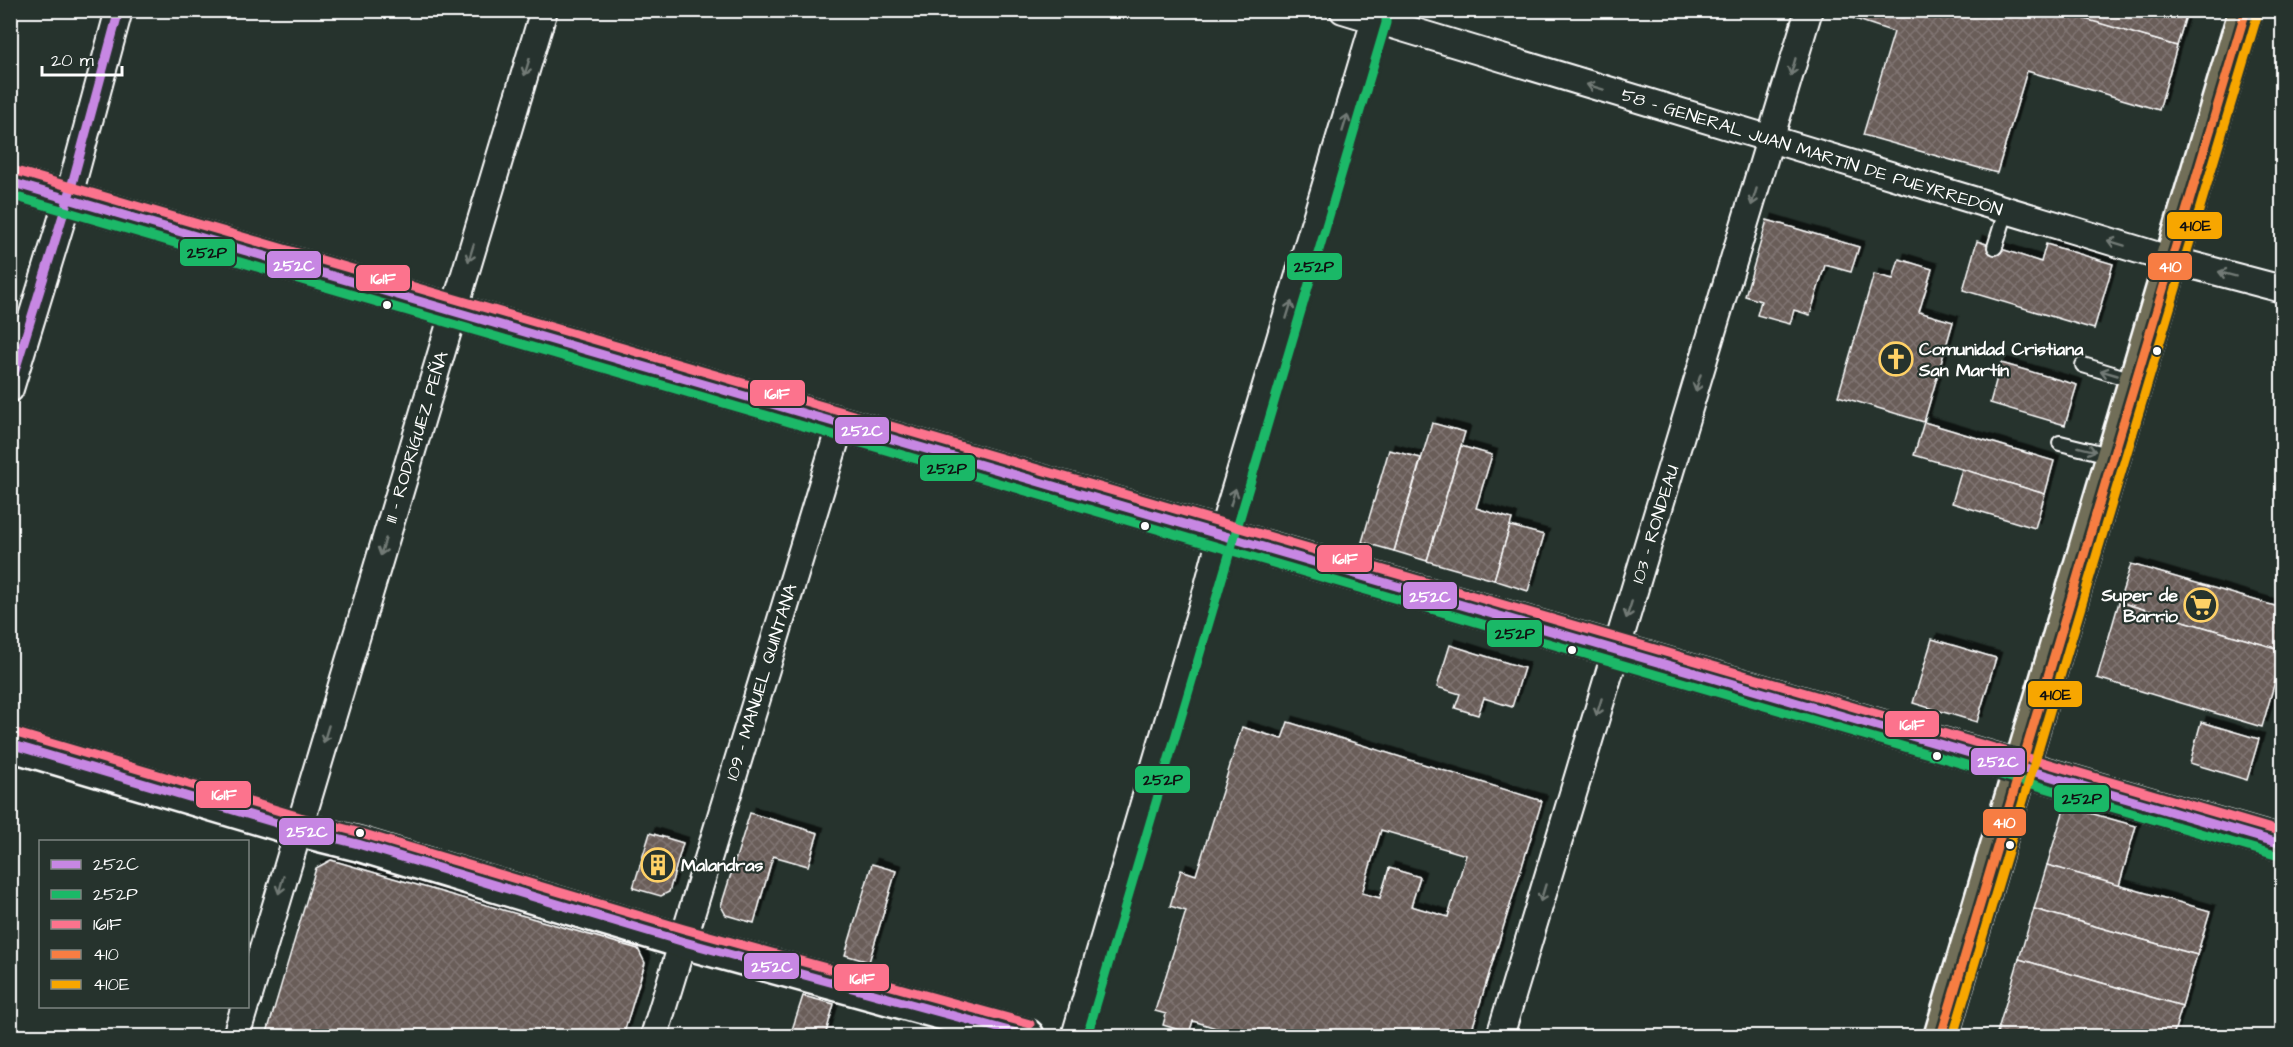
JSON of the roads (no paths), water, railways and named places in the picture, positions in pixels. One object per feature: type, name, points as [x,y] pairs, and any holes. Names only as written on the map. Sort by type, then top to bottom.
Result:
[{"type":"main road","points":[[1941,1036],[2246,10]]},
{"type":"street","points":[[10,389],[68,199],[119,10]]},
{"type":"street","name":"111 - RODRÍGUEZ PEÑA","points":[[249,996],[544,10]]},
{"type":"street","name":"58 - GENERAL JUAN MARTÍN DE PUEYRREDÓN","points":[[1343,10],[1377,15],[1772,141],[2172,260],[2283,289]]},
{"type":"street","name":"103 - RONDEAU","points":[[1500,1036],[1772,141],[1809,10]]},
{"type":"street","points":[[1075,1036],[1377,15]]},
{"type":"street","points":[[10,182],[1222,533],[1616,651],[2021,766],[2283,844]]},
{"type":"street","name":"109 - MANUEL QUINTANA","points":[[654,1036],[681,941],[841,423]]},
{"type":"street","points":[[10,744],[297,829],[358,844],[681,941],[1027,1036]]},
{"type":"street","points":[[236,1036],[244,1008]]},
{"type":"lane","points":[[1995,247],[2006,210]]},
{"type":"lane","points":[[2083,365],[2136,381]]},
{"type":"lane","points":[[2060,443],[2114,456]]},
{"type":"place","name":"Comunidad Cristiana San Martín","points":[[1896,359]]},
{"type":"place","name":"Super de Barrio","points":[[2201,605]]},
{"type":"place","name":"Malandras","points":[[658,865]]}]
